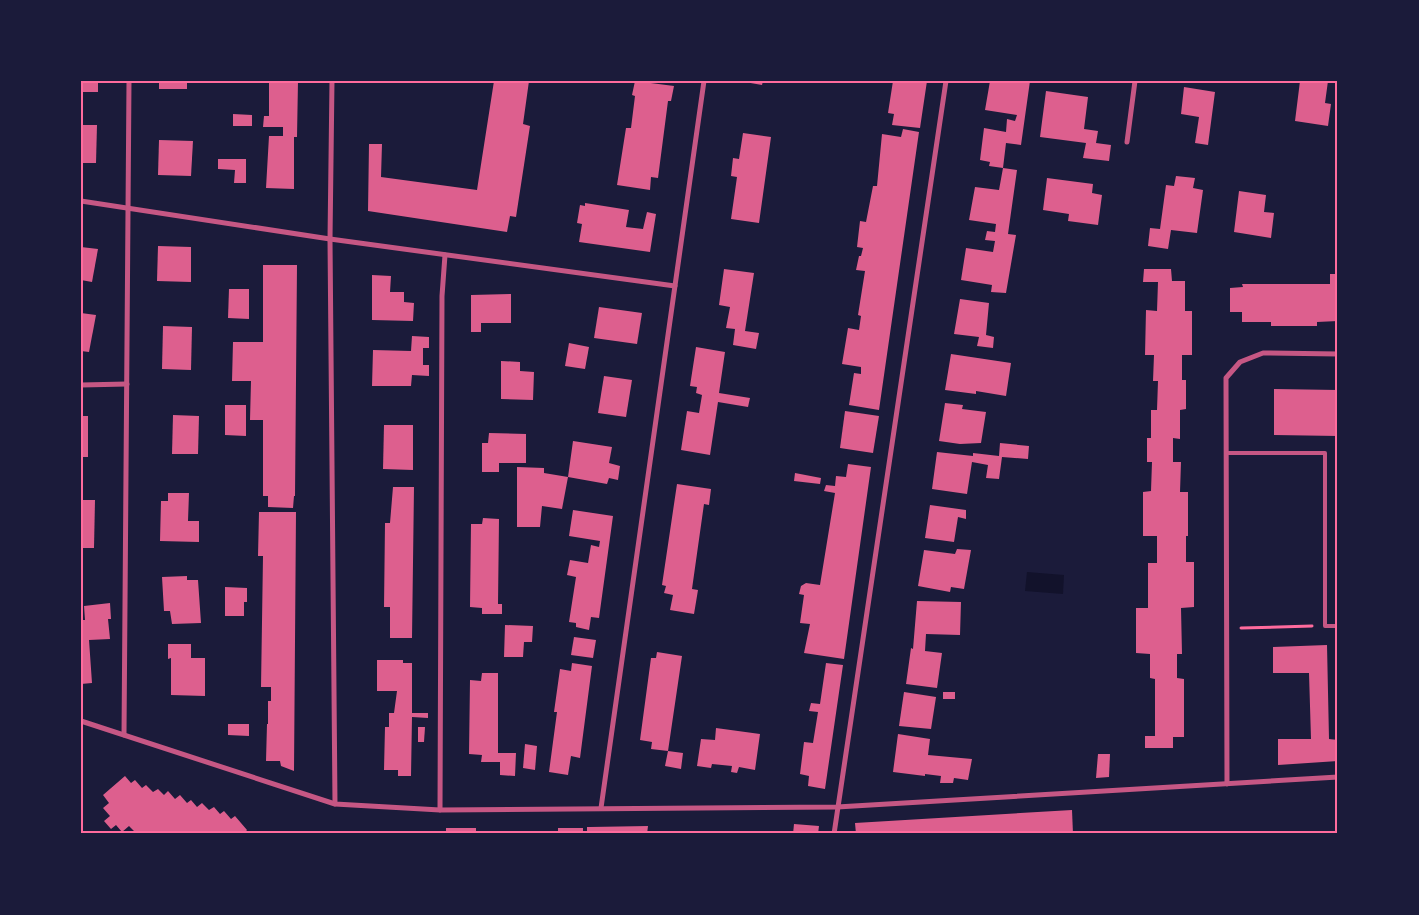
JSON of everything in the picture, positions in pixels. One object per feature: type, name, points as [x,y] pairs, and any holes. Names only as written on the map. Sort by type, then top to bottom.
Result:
[{"type":"street","points":[[124,735],[129,81]]},
{"type":"street","points":[[332,81],[330,239],[335,804]]},
{"type":"street","points":[[601,808],[704,81]]},
{"type":"street","points":[[834,834],[946,81]]},
{"type":"street","points":[[1128,142],[1135,81]]},
{"type":"street","points":[[81,201],[330,239],[675,286]]},
{"type":"street","points":[[440,810],[442,296],[445,255]]},
{"type":"street","points":[[1227,784],[1226,378],[1240,362],[1264,353],[1338,354]]},
{"type":"street","points":[[81,384],[127,384]]},
{"type":"street","points":[[81,721],[335,804],[440,810],[837,807],[1338,778]]},
{"type":"lane","points":[[1226,453],[1325,453],[1325,626],[1338,626]]},
{"type":"path","points":[[1227,628],[1325,626]]},
{"type":"shaded area","points":[[1027,572],[1064,575],[1063,594],[1025,591]]},
{"type":"building","points":[[81,81],[98,81],[98,92],[81,92]]},
{"type":"building","points":[[159,81],[187,81],[187,89],[159,89]]},
{"type":"building","points":[[269,81],[298,81],[297,137],[294,137],[294,189],[266,188],[269,136],[283,136],[283,127],[263,127],[264,116],[269,116]]},
{"type":"building","points":[[494,81],[529,81],[523,124],[530,126],[516,217],[510,216],[507,232],[368,211],[369,144],[382,144],[381,177],[477,190]]},
{"type":"building","points":[[635,81],[674,86],[671,101],[668,101],[658,178],[651,177],[650,190],[617,185],[626,128],[631,128],[635,96],[632,95]]},
{"type":"building","points":[[739,81],[763,81],[762,85]]},
{"type":"building","points":[[893,81],[927,81],[920,128],[892,125],[894,114],[888,113]]},
{"type":"building","points":[[990,81],[1030,81],[1021,145],[1006,143],[1003,168],[989,166],[990,162],[980,160],[984,128],[1006,132],[1007,119],[1015,121],[1017,115],[985,110]]},
{"type":"building","points":[[1300,81],[1328,81],[1325,103],[1331,104],[1328,126],[1295,121]]},
{"type":"building","points":[[1184,87],[1215,92],[1208,145],[1195,143],[1199,117],[1181,114]]},
{"type":"building","points":[[1046,91],[1088,97],[1084,129],[1098,131],[1096,143],[1111,145],[1109,161],[1083,158],[1086,143],[1040,137]]},
{"type":"building","points":[[233,114],[252,115],[252,126],[233,126]]},
{"type":"building","points":[[81,125],[97,125],[96,163],[81,163]]},
{"type":"building","points":[[903,129],[919,132],[879,410],[849,405],[854,373],[861,374],[861,367],[842,364],[848,328],[859,330],[861,316],[858,315],[865,271],[856,270],[863,248],[857,247],[860,221],[866,222],[873,186],[877,186],[882,134],[901,137]]},
{"type":"building","points":[[743,133],[771,137],[759,223],[731,219],[737,177],[731,176],[733,158],[739,159]]},
{"type":"building","points":[[159,140],[193,141],[191,176],[158,175]]},
{"type":"building","points":[[218,159],[246,159],[246,183],[234,183],[235,170],[218,169]]},
{"type":"building","points":[[1003,168],[1017,170],[1008,234],[1016,235],[1006,293],[991,292],[992,285],[961,280],[966,248],[993,252],[995,241],[985,240],[987,231],[995,232],[996,224],[969,220],[975,187],[999,190]]},
{"type":"building","points":[[1176,176],[1195,178],[1193,188],[1203,190],[1197,233],[1171,230],[1168,249],[1148,246],[1150,228],[1160,229],[1166,185],[1174,186]]},
{"type":"building","points":[[1047,178],[1093,184],[1092,193],[1102,195],[1098,225],[1068,221],[1069,214],[1043,210]]},
{"type":"building","points":[[1239,191],[1266,195],[1264,212],[1274,213],[1271,238],[1234,232]]},
{"type":"building","points":[[585,203],[629,210],[626,227],[643,229],[647,212],[656,214],[650,252],[579,242],[582,224],[577,223],[580,205],[585,206]]},
{"type":"building","points":[[158,246],[191,247],[191,282],[157,281]]},
{"type":"building","points":[[81,247],[98,249],[92,282],[81,280]]},
{"type":"building","points":[[263,265],[297,265],[295,496],[293,508],[268,507],[268,496],[263,496],[263,420],[250,420],[251,381],[232,381],[233,342],[263,342]]},
{"type":"building","points":[[724,269],[754,273],[745,331],[759,333],[756,349],[733,345],[735,329],[726,328],[730,307],[719,305]]},
{"type":"building","points":[[1144,269],[1171,269],[1172,281],[1185,281],[1185,311],[1192,311],[1192,355],[1182,355],[1182,380],[1186,380],[1186,409],[1180,410],[1180,439],[1173,438],[1173,462],[1181,462],[1180,492],[1188,492],[1186,562],[1194,562],[1194,607],[1181,608],[1182,654],[1177,654],[1177,678],[1184,679],[1184,737],[1173,737],[1173,748],[1145,748],[1145,736],[1155,736],[1155,679],[1150,678],[1150,654],[1136,653],[1136,608],[1148,608],[1148,563],[1157,563],[1157,536],[1143,536],[1143,492],[1151,491],[1152,462],[1147,462],[1147,438],[1151,438],[1151,410],[1157,410],[1158,381],[1153,381],[1154,355],[1145,355],[1146,310],[1157,311],[1158,282],[1143,282]]},
{"type":"building","points":[[1330,274],[1338,274],[1338,321],[1317,322],[1317,326],[1271,326],[1271,322],[1242,322],[1242,312],[1230,312],[1230,288],[1243,287],[1242,284],[1330,284]]},
{"type":"building","points":[[372,275],[391,276],[390,292],[404,292],[404,302],[414,303],[413,321],[372,320]]},
{"type":"building","points":[[229,289],[249,289],[249,319],[228,318]]},
{"type":"building","points":[[511,294],[511,323],[481,323],[481,332],[471,332],[471,295]]},
{"type":"building","points":[[960,299],[989,303],[986,335],[994,337],[993,348],[977,346],[979,337],[954,334]]},
{"type":"building","points":[[599,307],[642,313],[637,344],[594,338]]},
{"type":"building","points":[[81,313],[96,315],[89,352],[81,351]]},
{"type":"building","points":[[163,326],[192,327],[191,370],[162,369]]},
{"type":"building","points":[[412,336],[429,337],[429,348],[423,348],[423,365],[429,365],[429,376],[412,375],[411,386],[372,386],[373,350],[411,351]]},
{"type":"building","points":[[569,343],[589,347],[585,369],[565,366]]},
{"type":"building","points":[[696,347],[725,352],[719,393],[750,398],[748,407],[718,402],[710,455],[681,450],[687,411],[699,413],[702,395],[696,393],[697,387],[690,386]]},
{"type":"building","points":[[951,354],[1011,363],[1006,396],[976,391],[976,394],[945,390]]},
{"type":"building","points":[[501,361],[520,362],[520,371],[534,372],[533,400],[501,399]]},
{"type":"building","points":[[604,376],[632,380],[626,417],[598,413]]},
{"type":"building","points":[[1274,389],[1338,390],[1338,436],[1274,435]]},
{"type":"building","points":[[945,403],[963,405],[962,409],[986,412],[981,443],[960,444],[939,441]]},
{"type":"building","points":[[225,405],[246,405],[246,436],[225,435]]},
{"type":"building","points":[[845,411],[879,416],[873,453],[840,448]]},
{"type":"building","points":[[173,415],[199,416],[198,454],[172,454]]},
{"type":"building","points":[[81,416],[88,416],[88,457],[81,457]]},
{"type":"building","points":[[384,425],[413,425],[413,470],[383,469]]},
{"type":"building","points":[[489,433],[526,434],[526,463],[499,463],[499,472],[482,472],[482,443],[488,443]]},
{"type":"building","points":[[573,441],[612,447],[609,463],[620,466],[618,480],[609,478],[607,484],[568,477]]},
{"type":"building","points":[[1000,443],[1029,446],[1028,459],[1002,457],[999,479],[986,478],[988,465],[972,462],[967,494],[932,489],[937,452],[973,456],[973,453],[999,456]]},
{"type":"building","points":[[848,464],[871,467],[844,659],[804,653],[810,624],[800,623],[804,595],[799,594],[801,586],[806,583],[820,585],[835,493],[824,491],[826,485],[835,486],[836,476],[846,477]]},
{"type":"building","points":[[517,467],[544,468],[544,473],[568,477],[562,509],[542,506],[540,527],[517,527]]},
{"type":"building","points":[[795,473],[821,478],[820,484],[794,481]]},
{"type":"building","points":[[677,484],[711,489],[709,505],[704,504],[692,589],[698,590],[694,614],[670,610],[673,595],[664,593],[666,586],[662,585]]},
{"type":"building","points":[[393,487],[414,487],[412,638],[390,638],[390,607],[384,607],[385,523],[390,523]]},
{"type":"building","points":[[168,493],[189,493],[188,521],[199,521],[199,542],[160,541],[161,501],[168,501]]},
{"type":"building","points":[[81,500],[95,500],[94,548],[81,548]]},
{"type":"building","points":[[930,505],[966,510],[966,519],[958,517],[954,542],[925,538]]},
{"type":"building","points":[[573,510],[613,516],[599,618],[591,617],[589,630],[576,627],[576,623],[569,622],[576,577],[567,575],[570,560],[588,563],[591,545],[599,547],[600,541],[569,536]]},
{"type":"building","points":[[259,512],[296,512],[294,771],[281,766],[280,761],[266,761],[268,701],[271,701],[271,687],[261,687],[263,556],[258,556]]},
{"type":"building","points":[[483,518],[499,519],[498,604],[502,604],[502,614],[482,614],[482,608],[470,607],[471,524],[482,524]]},
{"type":"building","points":[[957,549],[971,550],[964,589],[951,587],[950,592],[918,586],[924,550],[955,554]]},
{"type":"building","points":[[187,576],[187,580],[198,580],[201,623],[172,624],[170,611],[164,611],[162,577]]},
{"type":"building","points":[[225,587],[247,588],[244,616],[225,616]]},
{"type":"building","points":[[917,601],[961,602],[960,635],[926,634],[925,651],[942,653],[937,688],[906,684],[911,648],[913,649]]},
{"type":"building","points":[[110,603],[111,619],[108,619],[110,639],[89,640],[92,683],[81,684],[81,620],[85,620],[84,606]]},
{"type":"building","points":[[505,625],[533,626],[532,642],[524,642],[523,657],[504,657]]},
{"type":"building","points":[[574,637],[596,640],[593,658],[571,655]]},
{"type":"building","points":[[168,644],[191,644],[191,658],[205,658],[205,696],[171,695],[171,658],[168,659]]},
{"type":"building","points":[[1327,645],[1329,739],[1338,740],[1338,761],[1278,765],[1278,739],[1311,739],[1309,673],[1273,673],[1273,647]]},
{"type":"building","points":[[657,652],[682,656],[668,751],[651,749],[652,742],[640,740],[651,658],[656,658]]},
{"type":"building","points":[[377,660],[403,660],[403,663],[412,663],[412,713],[428,713],[428,718],[412,717],[411,776],[398,776],[398,770],[384,770],[385,727],[389,727],[389,713],[394,713],[397,691],[377,691]]},
{"type":"building","points":[[572,663],[592,666],[580,758],[571,756],[568,775],[549,772],[557,712],[554,712],[560,669],[571,671]]},
{"type":"building","points":[[826,663],[843,665],[825,789],[808,786],[809,776],[800,774],[804,742],[813,743],[818,712],[809,711],[811,703],[820,704]]},
{"type":"building","points":[[482,673],[498,673],[498,753],[516,753],[515,776],[500,775],[500,762],[481,762],[482,755],[469,754],[470,680],[481,681]]},
{"type":"building","points":[[904,692],[936,697],[931,729],[899,726]]},
{"type":"building","points":[[943,692],[955,692],[955,699],[943,699]]},
{"type":"building","points":[[228,724],[249,724],[249,736],[228,735]]},
{"type":"building","points":[[418,727],[425,727],[424,742],[418,742]]},
{"type":"building","points":[[716,728],[760,734],[755,770],[739,767],[737,773],[731,772],[732,766],[712,764],[711,768],[697,766],[701,739],[715,740]]},
{"type":"building","points":[[898,734],[930,739],[928,755],[972,759],[968,780],[954,778],[953,783],[940,783],[941,776],[893,772]]},
{"type":"building","points":[[525,744],[537,746],[535,770],[523,768]]},
{"type":"building","points":[[668,751],[683,753],[681,769],[665,766]]},
{"type":"building","points":[[1098,754],[1110,754],[1109,777],[1096,778]]},
{"type":"building","points":[[125,776],[131,783],[135,780],[142,788],[146,785],[153,792],[158,789],[164,795],[168,791],[175,799],[180,795],[187,803],[191,800],[197,807],[202,803],[209,810],[214,807],[220,814],[224,811],[231,819],[235,816],[247,830],[244,834],[143,834],[139,831],[136,833],[129,826],[122,832],[116,825],[111,829],[104,821],[110,816],[103,808],[109,803],[103,795]]},
{"type":"building","points":[[1072,810],[1073,834],[856,834],[855,823]]},
{"type":"building","points":[[794,824],[819,826],[818,834],[793,834]]},
{"type":"building","points":[[648,826],[647,834],[587,834],[587,827]]},
{"type":"building","points":[[446,828],[476,828],[476,834],[446,834]]},
{"type":"building","points":[[558,828],[583,828],[583,834],[558,834]]}]
